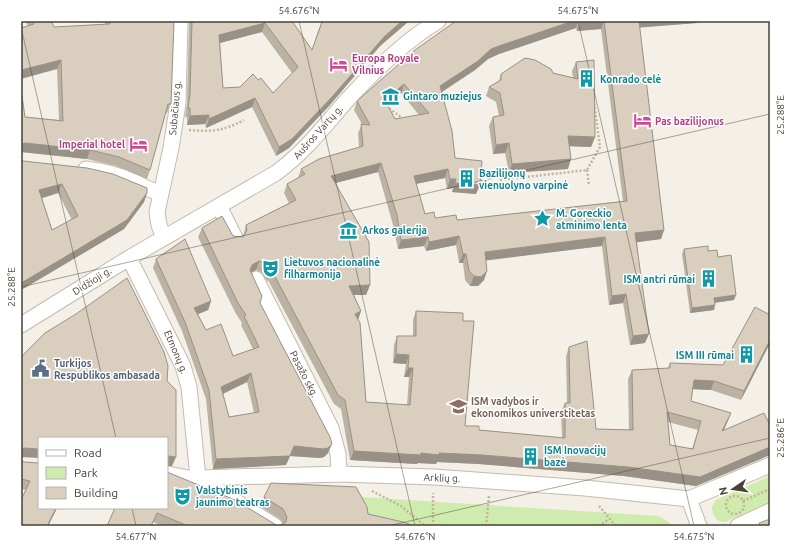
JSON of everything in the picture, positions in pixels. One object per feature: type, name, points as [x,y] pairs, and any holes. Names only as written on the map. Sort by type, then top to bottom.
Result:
[{"type":"street","name":"Subačiaus g.","points":[[164,238],[159,225],[157,212],[178,103],[180,21]]},
{"type":"street","name":"Aušros Vartų g.","points":[[164,238],[276,173],[294,160],[360,86],[412,38],[438,21]]},
{"type":"street","points":[[68,167],[106,172],[131,180],[152,191],[161,193]]},
{"type":"street","points":[[219,206],[235,238]]},
{"type":"street","name":"Didžioji g.","points":[[21,325],[164,238]]},
{"type":"street","name":"Etmonų g.","points":[[129,258],[183,366],[189,387],[198,478]]},
{"type":"street","name":"Pasažo skg.","points":[[256,279],[331,428],[338,454],[340,474]]},
{"type":"street","points":[[698,526],[689,500],[770,465]]},
{"type":"street","name":"Arklių g.","points":[[168,472],[198,478],[340,474],[491,480],[586,488],[689,500]]},
{"type":"street","points":[[198,478],[275,526]]},
{"type":"street","points":[[738,526],[770,511]]},
{"type":"path","points":[[589,185],[587,170],[600,147],[594,100]]},
{"type":"path","points":[[386,105],[402,118]]},
{"type":"path","points":[[174,129],[213,132],[229,128],[244,120]]},
{"type":"path","points":[[500,180],[587,170]]},
{"type":"path","points":[[433,526],[434,477]]},
{"type":"path","points":[[486,526],[491,480]]},
{"type":"path","points":[[367,488],[401,506],[425,526]]},
{"type":"path","points":[[586,488],[616,526]]},
{"type":"path","points":[[743,501],[770,489]]},
{"type":"path","points":[[731,497],[739,497],[743,501],[744,507],[741,512],[732,514],[728,510],[726,504],[731,497]]},
{"type":"path","points":[[599,526],[609,519]]},
{"type":"green space","points":[[770,476],[770,502],[725,522],[719,521],[715,518],[712,507],[716,500]]},
{"type":"green space","points":[[361,497],[658,516],[669,522],[670,526],[379,526],[364,523]]},
{"type":"building","points":[[32,21],[51,21],[54,27],[110,24],[109,21],[174,21],[171,104],[168,104],[150,170],[119,157],[90,150],[25,143],[21,144],[21,89],[25,117],[63,121],[61,60],[21,70],[21,28],[34,24]]},
{"type":"building","points":[[192,21],[292,21],[312,50],[322,21],[402,21],[384,37],[332,97],[292,139],[279,147],[255,98],[209,119],[209,115],[190,116],[190,108],[188,108],[190,94]],"holes":[[[265,23],[298,67],[273,93],[261,78],[258,80],[253,74],[240,87],[223,88],[219,35]]]},
{"type":"building","points":[[456,21],[573,21],[491,49],[478,61],[440,86],[452,131],[455,158],[482,161],[480,185],[455,183],[456,179],[450,179],[448,169],[414,176],[425,214],[434,212],[435,218],[456,215],[457,220],[627,201],[604,21],[639,21],[664,230],[635,233],[649,334],[633,336],[626,294],[612,296],[605,237],[485,252],[487,271],[481,277],[474,276],[469,271],[466,254],[463,254],[459,236],[429,242],[428,237],[401,240],[397,215],[381,163],[331,176],[369,242],[370,285],[349,286],[361,311],[355,314],[360,323],[366,402],[410,405],[413,368],[408,368],[409,355],[396,354],[397,336],[416,336],[416,311],[463,313],[463,321],[474,321],[465,426],[479,426],[479,430],[565,438],[565,403],[570,403],[569,347],[587,341],[596,429],[633,430],[632,370],[670,368],[670,363],[723,365],[755,307],[770,315],[770,340],[744,391],[714,381],[694,380],[691,401],[731,413],[722,431],[764,413],[770,425],[770,447],[700,477],[628,467],[482,455],[439,453],[439,455],[421,453],[421,455],[354,451],[345,400],[338,395],[272,271],[271,273],[265,263],[259,261],[252,265],[250,270],[262,296],[260,303],[330,437],[332,444],[328,448],[323,449],[294,446],[290,456],[216,459],[209,390],[185,322],[156,259],[185,239],[211,301],[194,308],[206,330],[221,324],[233,356],[259,347],[244,316],[246,315],[238,303],[202,228],[222,216],[233,236],[243,237],[247,230],[246,225],[296,200],[287,184],[305,174],[301,169],[319,159],[363,146],[361,124],[370,125],[357,101],[415,50]],"holes":[[[404,84],[429,113],[395,119],[385,100]],[[251,373],[259,412],[229,417],[221,387]],[[667,412],[701,421],[693,449],[670,445]]]},
{"type":"building","points":[[525,58],[535,60],[551,69],[553,73],[578,79],[576,62],[594,60],[595,137],[568,136],[571,159],[512,164],[509,143],[496,145],[493,117],[504,115],[500,93],[489,87],[501,80],[501,74]]},
{"type":"building","points":[[21,159],[23,161],[87,168],[113,174],[147,188],[147,193],[127,220],[21,283]],"holes":[[[62,184],[78,216],[52,230],[39,190]]]},
{"type":"building","name":"ISM antri rūmai","points":[[708,246],[708,251],[717,250],[718,257],[731,255],[736,295],[714,298],[715,305],[692,308],[684,249]]},
{"type":"building","points":[[127,278],[164,352],[168,366],[167,381],[176,390],[176,457],[168,456],[168,437],[38,437],[38,449],[21,449],[21,357],[45,333],[76,314]]},
{"type":"building","points":[[21,460],[24,462],[38,463],[38,509],[56,509],[47,526],[21,526],[21,500],[30,481],[21,479]]},
{"type":"building","name":"Valstybinis jaunimo teatras","points":[[168,472],[235,500],[278,526],[188,526],[157,513],[151,526],[107,526],[115,509],[168,509]]},
{"type":"building","points":[[271,483],[356,487],[367,507],[368,514],[414,526],[278,526],[286,522],[287,517],[283,509],[264,497]]},
{"type":"building","points":[[770,519],[770,526],[757,526],[760,525],[759,523]]},
{"type":"place","name":"Europa Royale Vilnius","points":[[339,64]]},
{"type":"place","name":"Konrado celė","points":[[587,79]]},
{"type":"place","name":"Gintaro muziejus","points":[[390,96]]},
{"type":"place","name":"Pas bazilijonus","points":[[642,121]]},
{"type":"place","name":"Imperial hotel","points":[[138,144]]},
{"type":"place","name":"Bazilijonų vienuolyno varpinė","points":[[466,179]]},
{"type":"place","name":"M. Goreckio atminimo lenta","points":[[543,219]]},
{"type":"place","name":"Arkos galerija","points":[[349,230]]},
{"type":"place","name":"Lietuvos nacionalinė filharmonija","points":[[271,268]]},
{"type":"place","name":"ISM antri rūmai","points":[[708,279]]},
{"type":"place","name":"ISM III rūmai","points":[[747,355]]},
{"type":"place","name":"Turkijos Respublikos ambasada","points":[[41,369]]},
{"type":"place","name":"ISM vadybos ir ekonomikos universtitetas","points":[[458,407]]},
{"type":"place","name":"ISM Inovacijų bazė","points":[[531,456]]},
{"type":"place","name":"Valstybinis jaunimo teatras","points":[[183,496]]}]
